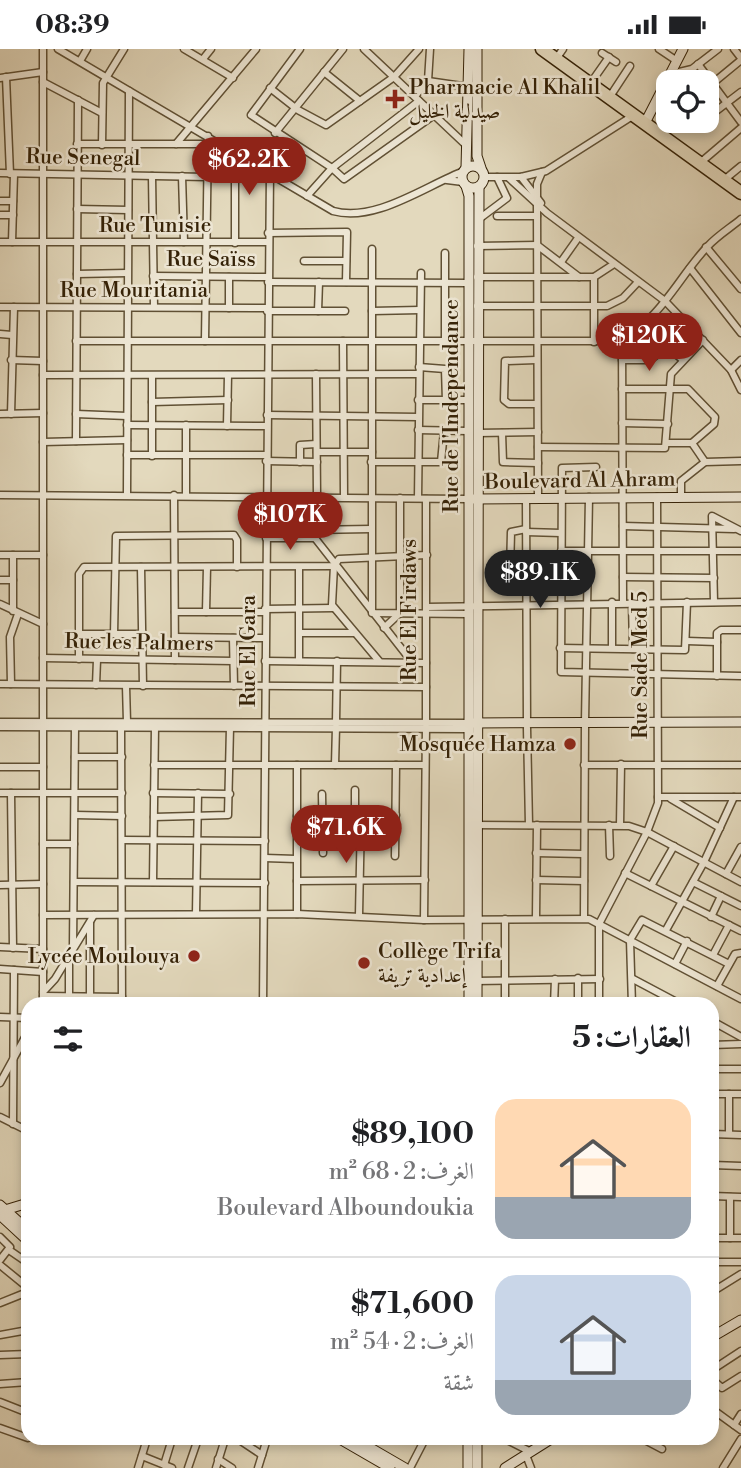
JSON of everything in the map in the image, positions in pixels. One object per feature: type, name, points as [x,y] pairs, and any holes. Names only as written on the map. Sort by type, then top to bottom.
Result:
[{"type":"highway","points":[[542,49],[559,54],[590,84],[741,193]]},
{"type":"main road","points":[[469,49],[468,146],[465,169],[473,166],[483,172]]},
{"type":"main road","points":[[464,184],[479,187],[483,172],[477,156],[477,49]]},
{"type":"main road","points":[[673,70],[683,49]]},
{"type":"main road","points":[[639,119],[656,95]]},
{"type":"main road","name":"Rue de l'Independance","points":[[465,169],[464,184],[469,196],[469,283],[473,343],[472,919],[476,997]]},
{"type":"main road","name":"Rue de l'Independance","points":[[473,432],[468,400],[477,306],[479,187]]},
{"type":"main road","name":"Boulevard Al Ahram","points":[[473,499],[589,496],[741,497]]},
{"type":"main road","points":[[472,726],[741,725]]},
{"type":"main road","name":"Rue de l'Independance","points":[[470,997],[473,981]]},
{"type":"main road","points":[[1,1213],[21,1206]]},
{"type":"main road","points":[[1,1213],[21,1226]]},
{"type":"main road","points":[[1,1213],[21,1234]]},
{"type":"main road","points":[[719,1333],[741,1320]]},
{"type":"main road","points":[[351,1445],[390,1468]]},
{"type":"main road","points":[[366,1445],[408,1468]]},
{"type":"main road","points":[[468,1445],[468,1468]]},
{"type":"main road","points":[[477,1445],[477,1468]]},
{"type":"main road","points":[[505,1468],[542,1445]]},
{"type":"street","points":[[43,49],[43,997]]},
{"type":"street","points":[[58,49],[191,125],[207,140],[270,171],[333,211],[349,214],[382,207],[465,169]]},
{"type":"street","points":[[79,61],[87,49]]},
{"type":"street","points":[[102,145],[106,77],[124,49]]},
{"type":"street","points":[[184,49],[233,78]]},
{"type":"street","points":[[203,59],[211,49]]},
{"type":"street","points":[[176,144],[256,49]]},
{"type":"street","points":[[300,49],[251,115],[346,178],[434,115]]},
{"type":"street","points":[[275,132],[342,49]]},
{"type":"street","points":[[364,49],[468,146]]},
{"type":"street","points":[[270,88],[326,125],[394,77],[419,49]]},
{"type":"street","points":[[307,196],[332,167],[417,99],[428,81],[430,49]]},
{"type":"street","points":[[659,49],[677,61]]},
{"type":"street","points":[[690,70],[718,49]]},
{"type":"street","points":[[590,84],[612,59],[602,53]]},
{"type":"street","points":[[719,76],[739,55]]},
{"type":"street","points":[[698,64],[701,70]]},
{"type":"street","points":[[609,98],[630,66]]},
{"type":"street","points":[[12,242],[9,108],[3,77],[43,72]]},
{"type":"street","points":[[324,72],[360,101]]},
{"type":"street","points":[[428,81],[469,87]]},
{"type":"street","points":[[43,82],[102,113]]},
{"type":"street","points":[[127,495],[129,91]]},
{"type":"street","points":[[719,109],[741,92]]},
{"type":"street","points":[[719,95],[741,122]]},
{"type":"street","points":[[76,441],[78,100]]},
{"type":"street","points":[[0,107],[9,108]]},
{"type":"street","points":[[483,172],[509,178],[542,172],[639,119]]},
{"type":"street","points":[[700,163],[741,128]]},
{"type":"street","points":[[77,144],[176,144],[207,140]]},
{"type":"street","points":[[205,341],[207,140]]},
{"type":"street","points":[[0,144],[10,145]]},
{"type":"street","points":[[235,152],[235,243]]},
{"type":"street","points":[[724,180],[741,166]]},
{"type":"street","name":"Rue El Gara","points":[[264,997],[267,242],[270,171]]},
{"type":"street","points":[[538,498],[537,184],[542,172]]},
{"type":"street","name":"Rue Senegal","points":[[0,173],[207,177]]},
{"type":"street","points":[[152,176],[154,307]]},
{"type":"street","points":[[183,176],[184,242]]},
{"type":"street","points":[[477,219],[507,198],[498,177]]},
{"type":"street","points":[[521,177],[537,201]]},
{"type":"street","points":[[509,178],[578,238],[665,301],[731,370],[741,390]]},
{"type":"street","points":[[445,180],[464,184]]},
{"type":"street","points":[[0,201],[13,201]]},
{"type":"street","points":[[77,209],[128,210]]},
{"type":"street","points":[[0,215],[13,215]]},
{"type":"street","points":[[497,216],[537,216]]},
{"type":"street","points":[[76,341],[536,343],[594,342],[622,338],[640,327],[665,301],[706,247],[741,219]]},
{"type":"street","points":[[268,233],[347,232],[346,282]]},
{"type":"street","points":[[561,262],[578,238]]},
{"type":"street","name":"Rue Tunisie","points":[[0,242],[267,242]]},
{"type":"street","points":[[477,246],[537,245],[579,277]]},
{"type":"street","points":[[706,247],[741,289]]},
{"type":"street","points":[[372,249],[372,613]]},
{"type":"street","points":[[445,253],[445,343]]},
{"type":"street","points":[[303,261],[346,261]]},
{"type":"street","points":[[477,277],[594,277],[614,264]]},
{"type":"street","points":[[690,268],[741,333]]},
{"type":"street","points":[[77,274],[127,273]]},
{"type":"street","points":[[418,498],[421,273]]},
{"type":"street","name":"Rue Saïss","points":[[153,276],[319,282],[469,283]]},
{"type":"street","points":[[229,277],[229,308]]},
{"type":"street","points":[[594,277],[594,342]]},
{"type":"street","points":[[318,311],[319,282]]},
{"type":"street","points":[[477,306],[594,307],[617,302],[638,282]]},
{"type":"street","name":"Rue Mouritania","points":[[0,307],[345,311]]},
{"type":"street","points":[[11,414],[13,307]]},
{"type":"street","points":[[372,311],[420,310]]},
{"type":"street","points":[[0,334],[12,335]]},
{"type":"street","points":[[622,338],[623,603]]},
{"type":"street","points":[[343,341],[344,497]]},
{"type":"street","points":[[666,446],[672,372],[703,341]]},
{"type":"street","points":[[622,360],[650,360],[667,347],[683,360]]},
{"type":"street","points":[[11,360],[43,361]]},
{"type":"street","points":[[536,360],[505,361],[504,400],[509,404],[537,404]]},
{"type":"street","points":[[731,370],[741,360]]},
{"type":"street","points":[[43,375],[372,374],[445,369],[446,401]]},
{"type":"street","points":[[316,374],[317,497]]},
{"type":"street","points":[[227,426],[228,375]]},
{"type":"street","points":[[152,376],[152,456]]},
{"type":"street","points":[[0,385],[11,386]]},
{"type":"street","points":[[538,447],[622,448],[692,443],[714,424],[715,417],[690,390],[622,389]]},
{"type":"street","points":[[152,402],[228,400]]},
{"type":"street","points":[[418,400],[468,400]]},
{"type":"street","points":[[0,414],[43,413]]},
{"type":"street","points":[[76,414],[127,417]]},
{"type":"street","points":[[267,415],[418,417]]},
{"type":"street","points":[[622,423],[668,424]]},
{"type":"street","points":[[127,425],[267,426]]},
{"type":"street","points":[[186,425],[186,495]]},
{"type":"street","points":[[418,430],[538,432]]},
{"type":"street","points":[[372,462],[442,461],[444,431]]},
{"type":"street","points":[[502,433],[503,462],[538,463]]},
{"type":"street","points":[[43,442],[127,440]]},
{"type":"street","points":[[692,443],[705,462]]},
{"type":"street","points":[[300,462],[300,445],[372,452]]},
{"type":"street","points":[[127,455],[266,458],[317,462]]},
{"type":"street","points":[[681,497],[681,481],[705,462],[741,461]]},
{"type":"street","points":[[596,467],[564,467],[561,497],[561,672],[586,675],[741,675]]},
{"type":"street","name":"Boulevard Al Ahram","points":[[0,495],[473,499]]},
{"type":"street","points":[[174,495],[175,660]]},
{"type":"street","points":[[309,496],[309,530],[334,566],[412,662]]},
{"type":"street","points":[[584,918],[583,825],[589,496]]},
{"type":"street","name":"Rue Sade Med 5","points":[[599,924],[647,832],[658,797],[657,497]]},
{"type":"street","points":[[384,628],[400,613],[400,498]]},
{"type":"street","name":"Rue El Firdaws","points":[[425,919],[426,499]]},
{"type":"street","points":[[526,499],[527,725],[536,853],[536,917]]},
{"type":"street","points":[[714,602],[714,516],[738,530]]},
{"type":"street","points":[[623,526],[713,527],[738,530]]},
{"type":"street","points":[[309,530],[371,529]]},
{"type":"street","points":[[561,533],[512,530],[510,571],[561,570]]},
{"type":"street","points":[[114,634],[116,536],[234,535],[237,540],[237,567]]},
{"type":"street","points":[[266,538],[314,538]]},
{"type":"street","points":[[510,551],[526,552]]},
{"type":"street","points":[[561,551],[741,551]]},
{"type":"street","points":[[0,555],[43,555]]},
{"type":"street","points":[[11,684],[10,637],[15,612],[13,555]]},
{"type":"street","points":[[379,661],[333,608],[334,566],[339,559],[427,555]]},
{"type":"street","points":[[79,659],[80,569],[334,566]]},
{"type":"street","points":[[141,567],[143,686]]},
{"type":"street","points":[[206,567],[206,613]]},
{"type":"street","points":[[299,567],[299,661]]},
{"type":"street","points":[[623,577],[714,578]]},
{"type":"street","points":[[0,580],[13,580]]},
{"type":"street","points":[[372,613],[560,602],[741,602]]},
{"type":"street","points":[[612,602],[612,648]]},
{"type":"street","points":[[632,602],[633,649]]},
{"type":"street","points":[[560,648],[685,650],[687,602]]},
{"type":"street","points":[[0,604],[43,624]]},
{"type":"street","points":[[175,612],[333,608]]},
{"type":"street","points":[[717,676],[718,631],[741,630]]},
{"type":"street","points":[[300,633],[354,633]]},
{"type":"street","points":[[80,634],[142,634]]},
{"type":"street","points":[[174,637],[265,638]]},
{"type":"street","points":[[233,638],[234,686]]},
{"type":"street","points":[[687,641],[717,642]]},
{"type":"street","name":"Rue les Palmers","points":[[43,658],[233,661]]},
{"type":"street","points":[[96,685],[97,660]]},
{"type":"street","points":[[265,661],[426,663]]},
{"type":"street","points":[[335,765],[337,661]]},
{"type":"street","points":[[0,684],[426,687]]},
{"type":"street","points":[[122,997],[121,793],[126,686]]},
{"type":"street","points":[[0,722],[75,727],[124,724],[155,727],[230,727],[265,724]]},
{"type":"street","points":[[0,727],[124,724],[472,726]]},
{"type":"street","points":[[74,948],[75,727]]},
{"type":"street","points":[[153,882],[155,727]]},
{"type":"street","points":[[154,817],[228,815],[230,727]]},
{"type":"street","points":[[75,757],[122,757]]},
{"type":"street","points":[[620,825],[621,764]]},
{"type":"street","points":[[154,765],[425,765]]},
{"type":"street","points":[[297,765],[297,914]]},
{"type":"street","points":[[395,856],[396,765]]},
{"type":"street","points":[[584,765],[741,765]]},
{"type":"street","points":[[0,767],[43,767]]},
{"type":"street","points":[[355,790],[358,815],[359,915]]},
{"type":"street","points":[[0,793],[121,793]]},
{"type":"street","points":[[11,793],[13,948]]},
{"type":"street","points":[[153,793],[230,794]]},
{"type":"street","points":[[196,914],[198,793]]},
{"type":"street","points":[[322,794],[323,853]]},
{"type":"street","points":[[658,797],[738,797]]},
{"type":"street","points":[[666,930],[738,797]]},
{"type":"street","points":[[671,799],[720,828]]},
{"type":"street","points":[[75,815],[122,816]]},
{"type":"street","points":[[296,816],[396,815]]},
{"type":"street","points":[[472,825],[620,825],[647,832],[741,882]]},
{"type":"street","points":[[609,825],[610,856]]},
{"type":"street","points":[[122,841],[265,841]]},
{"type":"street","points":[[43,844],[74,844]]},
{"type":"street","points":[[651,886],[674,846]]},
{"type":"street","points":[[726,874],[740,850]]},
{"type":"street","points":[[536,853],[583,854]]},
{"type":"street","points":[[265,858],[296,859]]},
{"type":"street","points":[[625,873],[741,931]]},
{"type":"street","points":[[297,881],[425,880]]},
{"type":"street","points":[[536,880],[584,881]]},
{"type":"street","points":[[74,882],[265,883]]},
{"type":"street","points":[[693,882],[741,906]]},
{"type":"street","points":[[0,885],[43,884]]},
{"type":"street","points":[[711,917],[721,896]]},
{"type":"street","points":[[43,915],[297,914],[425,919],[584,918],[741,999]]},
{"type":"street","points":[[45,997],[94,915]]},
{"type":"street","points":[[505,919],[505,997]]},
{"type":"street","points":[[632,997],[630,940],[642,920],[729,964]]},
{"type":"street","points":[[90,923],[90,997]]},
{"type":"street","points":[[599,924],[600,997]]},
{"type":"street","points":[[713,955],[729,925]]},
{"type":"street","points":[[675,964],[687,941]]},
{"type":"street","points":[[0,947],[43,949]]},
{"type":"street","points":[[717,986],[735,954],[741,953]]},
{"type":"street","points":[[69,956],[69,997]]},
{"type":"street","points":[[0,969],[43,972]]},
{"type":"street","points":[[13,1124],[15,970]]},
{"type":"street","points":[[578,978],[578,997]]},
{"type":"street","points":[[554,997],[555,979]]},
{"type":"street","points":[[473,981],[600,979]]},
{"type":"street","points":[[633,979],[668,997]]},
{"type":"street","points":[[0,1017],[21,1017]]},
{"type":"street","points":[[719,1025],[741,1037]]},
{"type":"street","points":[[0,1083],[21,1044]]},
{"type":"street","points":[[719,1045],[741,1044]]},
{"type":"street","points":[[719,1069],[741,1069]]},
{"type":"street","points":[[719,1094],[741,1094]]},
{"type":"street","points":[[729,1094],[729,1135]]},
{"type":"street","points":[[0,1117],[21,1128]]},
{"type":"street","points":[[719,1135],[741,1135]]},
{"type":"street","points":[[719,1165],[741,1166]]},
{"type":"street","points":[[719,1196],[741,1197]]},
{"type":"street","points":[[730,1197],[730,1238]]},
{"type":"street","points":[[0,1237],[10,1246],[0,1263],[21,1283]]},
{"type":"street","points":[[719,1238],[741,1238]]},
{"type":"street","points":[[9,1250],[21,1258]]},
{"type":"street","points":[[719,1262],[741,1262]]},
{"type":"street","points":[[719,1288],[741,1274]]},
{"type":"street","points":[[0,1303],[21,1292]]},
{"type":"street","points":[[0,1335],[21,1331]]},
{"type":"street","points":[[719,1365],[741,1351]]},
{"type":"street","points":[[0,1355],[21,1354]]},
{"type":"street","points":[[719,1385],[722,1388],[741,1376]]},
{"type":"street","points":[[0,1384],[21,1382]]},
{"type":"street","points":[[0,1402],[21,1410]]},
{"type":"street","points":[[719,1414],[741,1430]]},
{"type":"street","points":[[734,1425],[741,1414]]},
{"type":"street","points":[[0,1428],[21,1436]]},
{"type":"street","points":[[723,1468],[741,1439]]},
{"type":"street","points":[[138,1468],[145,1445]]},
{"type":"street","points":[[164,1465],[170,1445]]},
{"type":"street","points":[[188,1468],[196,1445]]},
{"type":"street","points":[[216,1468],[223,1445]]},
{"type":"street","points":[[247,1445],[262,1455]]},
{"type":"street","points":[[258,1468],[265,1445]]},
{"type":"street","points":[[408,1468],[421,1445]]},
{"type":"street","points":[[514,1445],[528,1454],[531,1468]]},
{"type":"street","points":[[654,1445],[662,1449]]},
{"type":"street","points":[[142,1456],[172,1468]]},
{"type":"street","points":[[218,1459],[232,1468]]},
{"type":"place","name":"Pharmacie Al Khalil صيدلية الخليل","points":[[395,99]]},
{"type":"place","name":"Mosquée Hamza","points":[[570,744]]},
{"type":"place","name":"Lycée Moulouya","points":[[194,956]]},
{"type":"place","name":"Collège Trifa إعدادية تريفة","points":[[364,963]]}]
